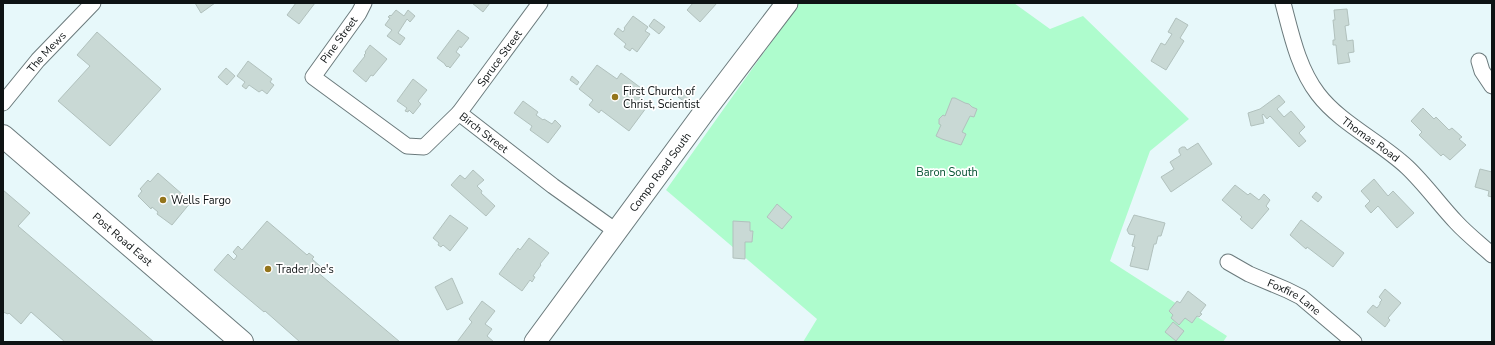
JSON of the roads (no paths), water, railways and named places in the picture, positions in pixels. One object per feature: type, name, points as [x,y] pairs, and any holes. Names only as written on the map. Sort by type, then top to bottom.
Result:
[{"type":"main road","name":"Compo Road South","points":[[535,342],[616,231],[787,3]]},
{"type":"main road","name":"Post Road East","points":[[3,136],[242,342]]},
{"type":"street","name":"The Mews","points":[[3,103],[38,60],[93,3]]},
{"type":"street","name":"Pine Street","points":[[313,77],[359,13],[364,3]]},
{"type":"street","name":"Spruce Street","points":[[459,113],[540,3]]},
{"type":"street","name":"Thomas Road","points":[[1283,3],[1298,54],[1308,78],[1318,94],[1336,113],[1385,148],[1403,163],[1460,227],[1492,255]]},
{"type":"street","points":[[1480,61],[1482,71],[1492,86]]},
{"type":"street","name":"Birch Street","points":[[313,77],[407,146],[424,147],[459,113],[553,186],[616,231]]},
{"type":"street","name":"Foxfire Lane","points":[[1228,262],[1249,274],[1301,297],[1354,342]]},
{"type":"place","name":"First Church of Christ, Scientist","points":[[615,97]]},
{"type":"place","name":"Wells Fargo","points":[[163,200]]},
{"type":"place","name":"Trader Joe's","points":[[268,269]]},
{"type":"park label","name":"Baron South","points":[[947,172]]}]
